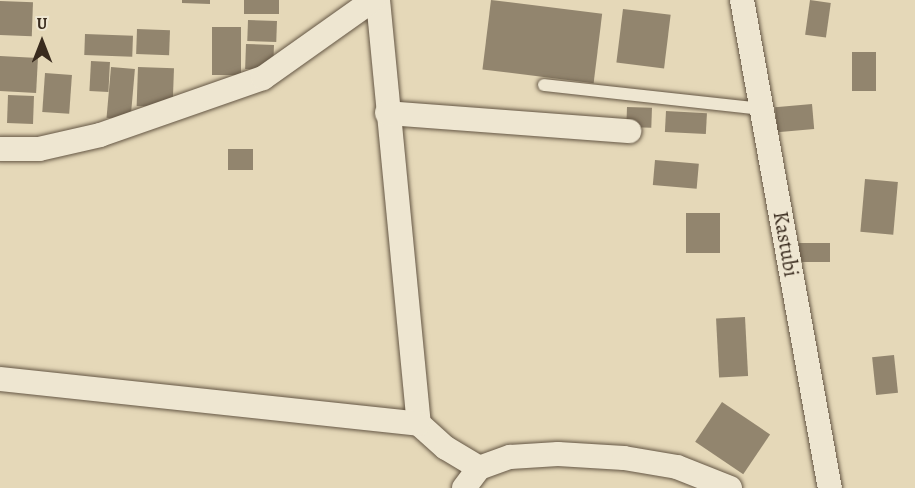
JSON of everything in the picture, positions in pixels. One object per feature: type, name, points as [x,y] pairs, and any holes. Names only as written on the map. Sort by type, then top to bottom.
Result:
[{"type":"street","points":[[0,150],[39,149],[100,135],[263,78],[373,0]]},
{"type":"street","points":[[378,0],[387,112],[419,424]]},
{"type":"street","name":"Kastubi","points":[[742,0],[830,488]]},
{"type":"street","points":[[387,112],[629,130]]},
{"type":"street","points":[[0,379],[419,424],[446,448],[479,468]]},
{"type":"street","points":[[464,488],[479,468],[520,456],[558,454],[624,458],[677,467],[730,488]]},
{"type":"lane","points":[[544,85],[761,109]]},
{"type":"building","points":[[182,0],[210,0],[210,4],[182,3]]},
{"type":"building","points":[[244,0],[279,0],[279,14],[244,14]]},
{"type":"building","points":[[491,0],[602,14],[594,83],[482,69]]},
{"type":"building","points":[[810,0],[831,3],[826,38],[805,35]]},
{"type":"building","points":[[0,1],[33,2],[32,36],[0,35]]},
{"type":"building","points":[[623,9],[671,15],[664,68],[616,63]]},
{"type":"building","points":[[248,20],[277,21],[276,42],[247,41]]},
{"type":"building","points":[[212,27],[241,27],[241,75],[212,75]]},
{"type":"building","points":[[137,29],[170,30],[169,55],[136,54]]},
{"type":"building","points":[[85,34],[133,36],[132,57],[84,55]]},
{"type":"building","points":[[246,44],[274,45],[273,70],[245,69]]},
{"type":"building","points":[[852,52],[876,52],[876,91],[852,91]]},
{"type":"building","points":[[0,56],[38,58],[36,93],[0,91]]},
{"type":"building","points":[[91,61],[110,62],[108,92],[89,91]]},
{"type":"building","points":[[111,67],[135,69],[130,120],[107,118]]},
{"type":"building","points":[[138,67],[174,68],[173,107],[137,106]]},
{"type":"building","points":[[45,73],[72,75],[69,114],[42,112]]},
{"type":"building","points":[[8,95],[34,96],[33,124],[7,123]]},
{"type":"building","points":[[812,104],[814,129],[777,132],[775,107]]},
{"type":"building","points":[[627,107],[652,108],[651,128],[626,127]]},
{"type":"building","points":[[666,111],[707,113],[706,134],[665,132]]},
{"type":"building","points":[[228,149],[253,149],[253,170],[228,170]]},
{"type":"building","points":[[655,160],[699,164],[697,189],[653,185]]},
{"type":"building","points":[[865,179],[898,182],[893,235],[860,232]]},
{"type":"building","points":[[686,213],[720,213],[720,253],[686,253]]},
{"type":"building","points":[[799,243],[830,243],[830,262],[799,262]]},
{"type":"building","points":[[745,317],[748,376],[719,377],[716,319]]},
{"type":"building","points":[[894,355],[898,393],[876,395],[872,357]]},
{"type":"building","points":[[722,402],[770,434],[743,474],[695,442]]}]
